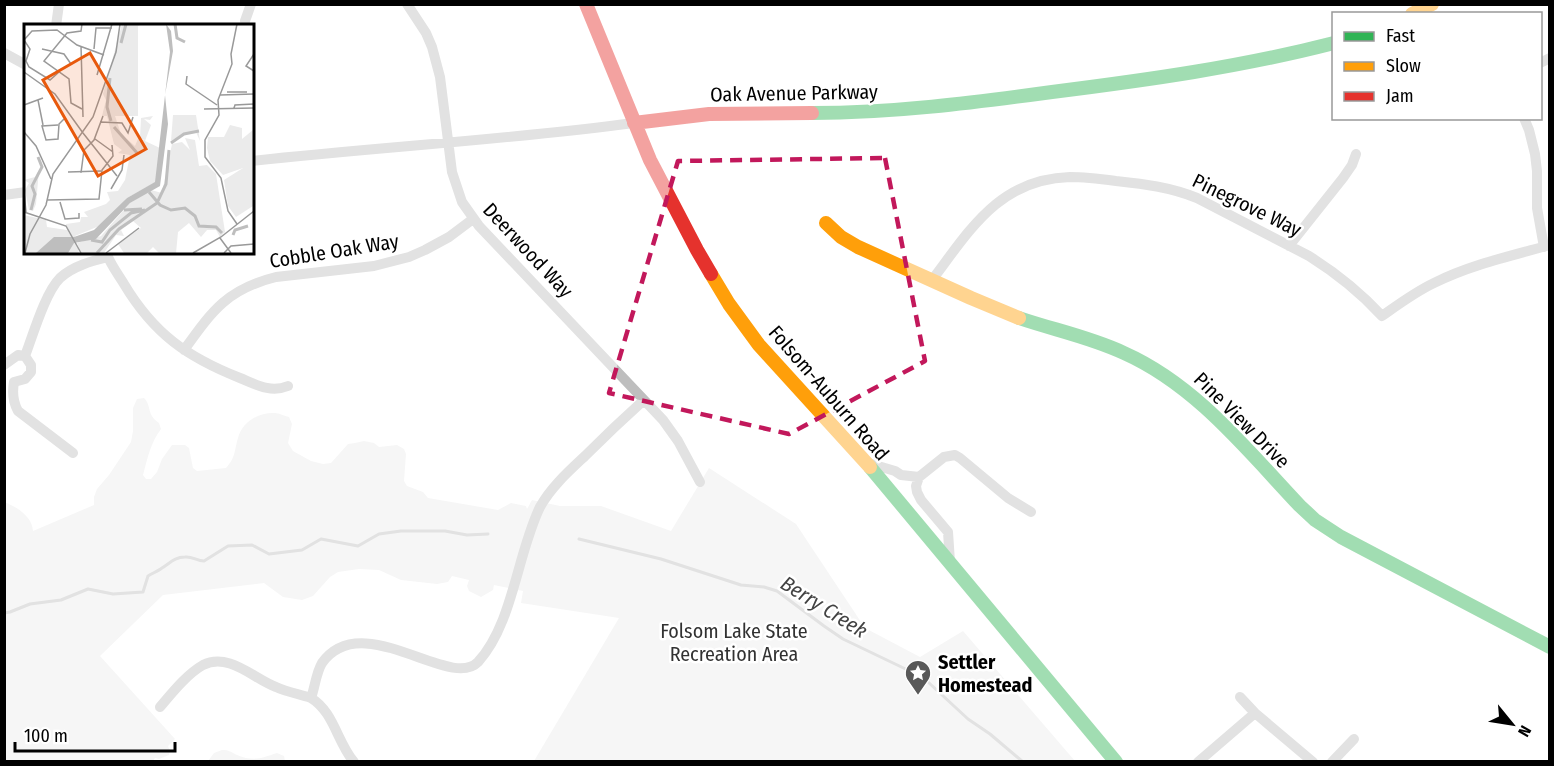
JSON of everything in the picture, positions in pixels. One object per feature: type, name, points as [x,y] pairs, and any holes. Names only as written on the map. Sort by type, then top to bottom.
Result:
[{"type":"main road","name":"Folsom-Auburn Road","points":[[586,4],[650,160],[697,250],[729,304],[759,345],[865,462],[1116,762]]},
{"type":"main road","points":[[1416,12],[1432,4]]},
{"type":"main road","name":"Oak Avenue Parkway","points":[[634,123],[709,114],[861,113],[937,107],[1164,78],[1266,59],[1332,43]]},
{"type":"main road","name":"Pine View Drive","points":[[826,223],[849,242],[1007,314],[1090,339],[1147,363],[1173,379],[1212,412],[1315,520],[1341,537],[1550,647]]},
{"type":"street","points":[[56,24],[59,4]]},
{"type":"street","points":[[245,21],[250,4]]},
{"type":"street","name":"Deerwood Way","points":[[407,4],[426,33],[437,62],[452,172],[462,202],[473,219],[663,420],[678,441],[700,482]]},
{"type":"street","points":[[4,53],[24,63]]},
{"type":"street","points":[[1525,120],[1535,154],[1538,208],[1547,246]]},
{"type":"street","name":"Oak Avenue Parkway","points":[[254,161],[634,123]]},
{"type":"street","points":[[1289,246],[1344,178],[1356,154]]},
{"type":"street","name":"Pinegrove Way","points":[[932,280],[977,221],[996,203],[1018,189],[1035,183],[1053,178],[1070,177],[1161,186],[1197,198],[1325,266],[1348,283],[1382,316],[1417,292],[1444,279],[1482,264],[1547,246]]},
{"type":"street","points":[[4,195],[24,192]]},
{"type":"street","name":"Cobble Oak Way","points":[[184,350],[218,306],[245,287],[276,277],[374,266],[409,258],[449,237],[473,219]]},
{"type":"street","points":[[25,356],[44,304],[60,278],[87,262],[107,254],[142,312],[155,328],[184,350],[222,371],[265,388],[276,390],[288,386]]},
{"type":"street","points":[[14,382],[25,379],[31,372],[31,365],[25,356],[18,355],[4,366],[14,382],[15,406],[18,411],[73,453]]},
{"type":"street","points":[[311,698],[321,665],[330,655],[347,645],[368,642],[455,667],[465,668],[476,664],[500,627],[532,526],[542,503],[561,479],[644,400]]},
{"type":"street","points":[[950,562],[948,532],[921,500],[916,486],[920,477],[944,457],[955,455],[960,458],[1008,498],[1031,512]]},
{"type":"street","points":[[865,462],[901,475],[920,477]]},
{"type":"street","points":[[160,707],[184,681],[204,664],[229,663],[275,687],[319,702],[354,762]]},
{"type":"street","points":[[1240,697],[1313,762]]},
{"type":"street","points":[[1198,762],[1256,713]]},
{"type":"street","points":[[1332,762],[1354,740]]},
{"type":"highlighted area","points":[[885,158],[925,361],[789,434],[609,393],[678,161]]},
{"type":"green space","name":"Folsom Lake State Recreation Area","points":[[144,398],[161,429],[148,456],[143,475],[146,479],[151,479],[157,472],[162,459],[172,445],[185,445],[189,448],[193,468],[197,471],[226,468],[233,457],[243,427],[257,416],[269,413],[289,417],[292,424],[288,443],[293,451],[311,461],[331,463],[348,444],[364,441],[374,443],[379,447],[397,445],[404,449],[406,454],[404,481],[407,486],[423,492],[428,498],[498,510],[511,503],[526,506],[527,509],[532,500],[560,506],[601,506],[671,531],[709,468],[796,524],[865,628],[920,657],[963,631],[1075,761],[534,761],[619,618],[521,603],[523,591],[494,585],[493,590],[481,597],[469,591],[467,586],[469,580],[452,576],[448,582],[437,584],[401,580],[379,570],[359,569],[338,572],[330,577],[313,596],[302,600],[283,597],[264,583],[163,595],[100,656],[175,739],[168,746],[169,755],[159,759],[155,758],[152,762],[5,761],[4,502],[19,509],[27,517],[33,531],[94,505],[97,489],[131,442],[133,408],[137,399]]},
{"type":"green space","points":[[222,750],[253,759],[277,753],[284,756],[285,761],[208,761],[214,753]]},
{"type":"waterway","points":[[4,613],[30,604],[61,600],[88,589],[113,594],[143,592],[148,576],[175,559],[188,557],[204,561],[228,546],[252,545],[269,554],[302,550],[321,539],[358,546],[379,534],[401,531],[488,534]]},
{"type":"waterway","name":"Berry Creek","points":[[579,539],[661,559],[741,585],[764,587],[777,591],[843,639],[928,682],[968,719],[1023,762]]},
{"type":"traffic: fast","points":[[812,113],[932,107],[1158,78],[1229,66],[1332,44]]},
{"type":"traffic: fast","points":[[1019,318],[1098,342],[1150,366],[1197,401],[1219,421],[1315,520],[1341,537],[1550,647]]},
{"type":"traffic: fast","points":[[870,467],[1116,762]]},
{"type":"traffic: slow","points":[[1416,12],[1432,4]]},
{"type":"traffic: slow","points":[[826,223],[841,237],[858,247],[1019,318]]},
{"type":"traffic: slow","points":[[711,274],[729,304],[759,345],[870,467]]},
{"type":"traffic: jam","points":[[586,4],[650,160],[711,274]]},
{"type":"traffic: jam","points":[[634,123],[709,114],[812,113]]},
{"type":"place","name":"Settler Homestead","points":[[918,696]]}]
